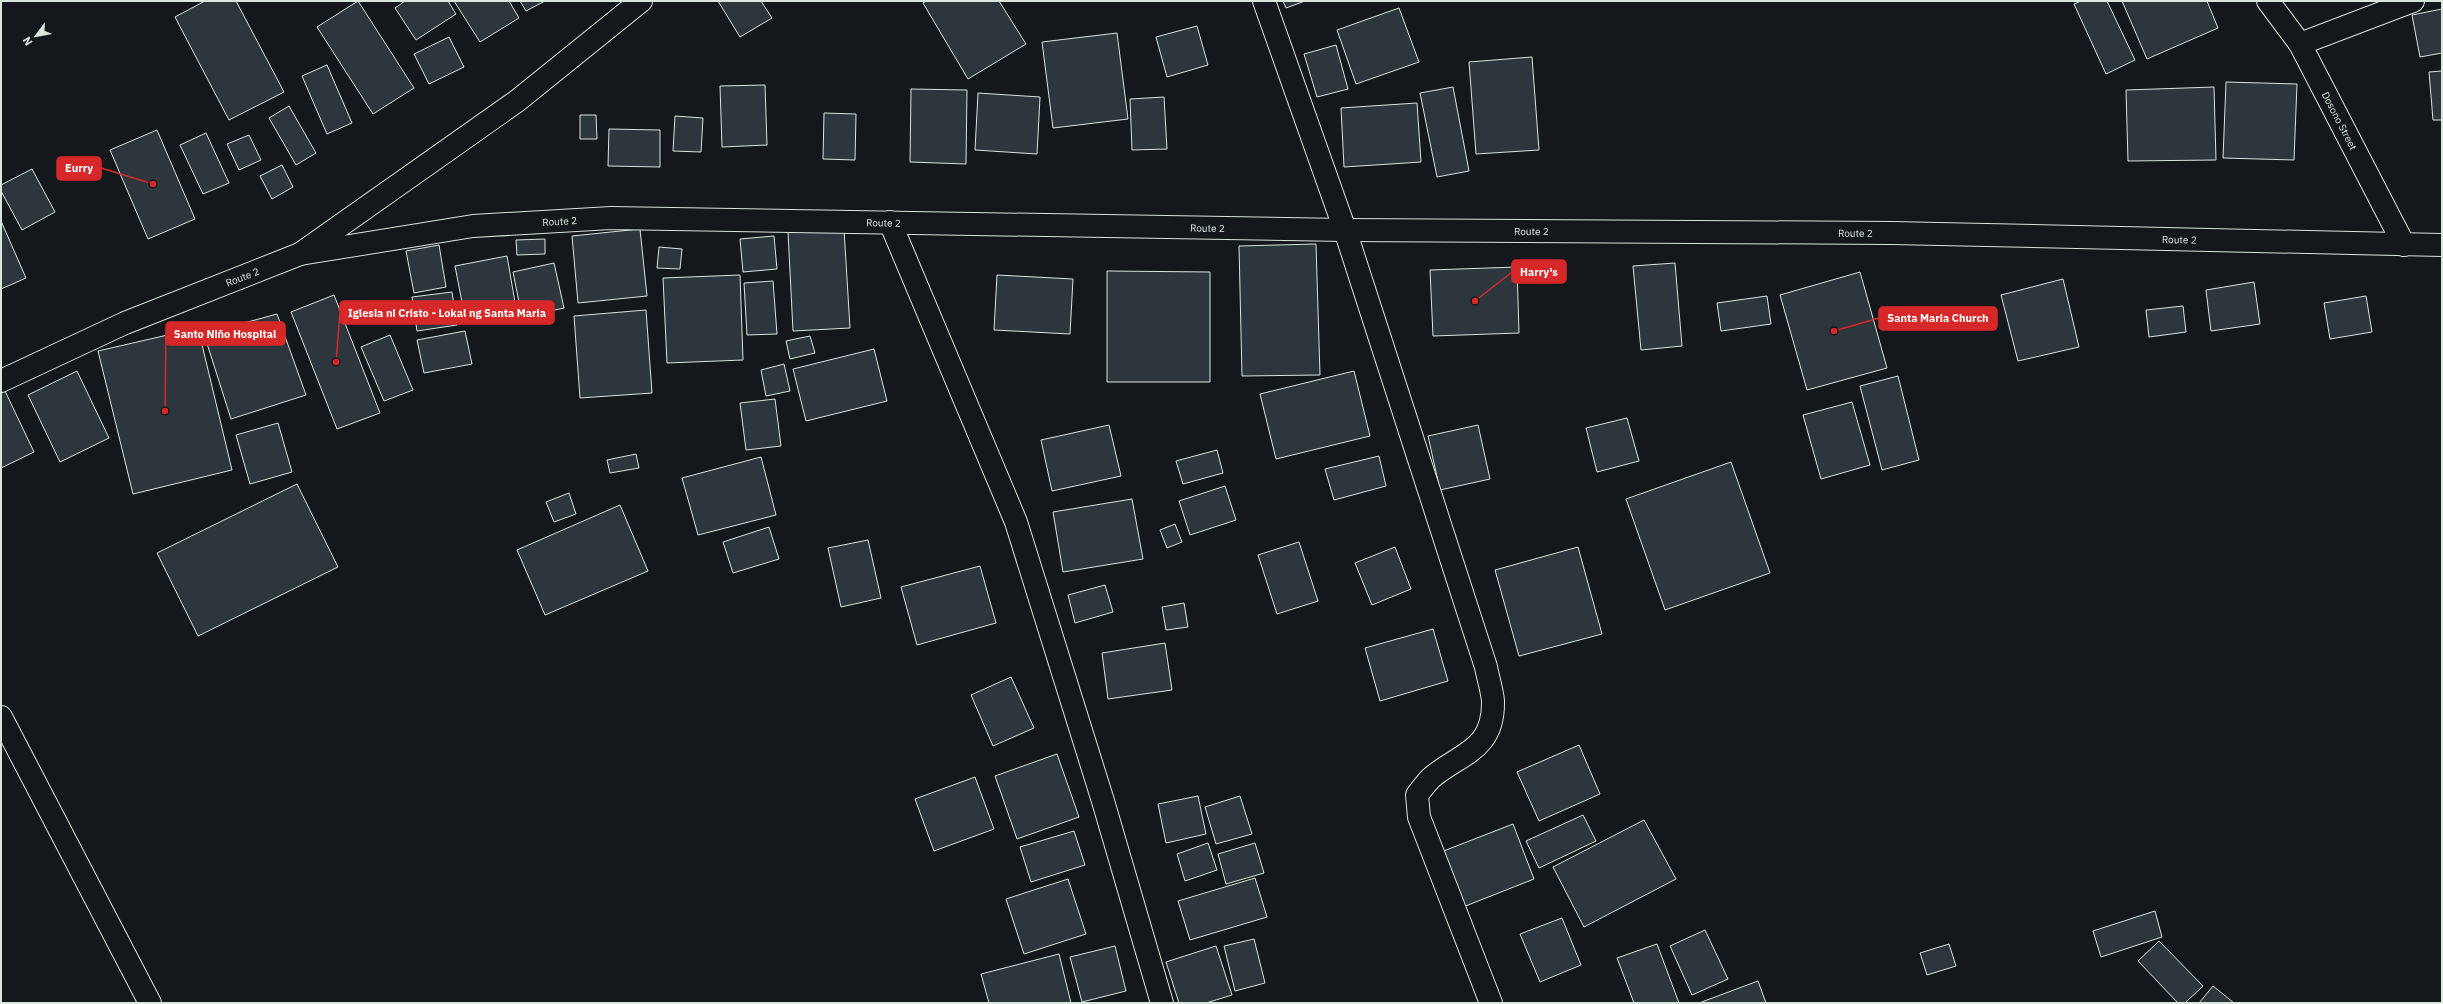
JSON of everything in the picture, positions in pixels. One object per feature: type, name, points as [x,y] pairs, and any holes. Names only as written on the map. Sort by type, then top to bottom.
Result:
[{"type":"main road","points":[[300,254],[517,102],[641,1]]},
{"type":"main road","points":[[1264,1],[1346,230],[1486,667],[1493,700],[1491,720],[1480,743],[1462,759],[1431,778],[1417,795],[1419,816],[1491,1003]]},
{"type":"main road","name":"Dosono Street","points":[[2268,1],[2300,44],[2404,245]]},
{"type":"main road","points":[[2300,44],[2413,1]]},
{"type":"main road","name":"Route 2","points":[[1,381],[125,323],[300,254],[473,226],[603,218],[1346,230],[1900,233],[2442,245]]},
{"type":"main road","points":[[890,222],[1016,522],[1104,801],[1162,1003]]},
{"type":"main road","points":[[1,717],[150,1003]]},
{"type":"building","points":[[205,1],[236,1],[284,92],[229,120],[175,17]]},
{"type":"building","points":[[358,1],[414,88],[373,114],[317,27]]},
{"type":"building","points":[[405,1],[448,1],[456,14],[416,40],[395,8]]},
{"type":"building","points":[[454,1],[509,1],[519,18],[480,42]]},
{"type":"building","points":[[520,1],[545,1],[526,11]]},
{"type":"building","points":[[718,1],[761,1],[772,18],[740,37]]},
{"type":"building","points":[[926,1],[999,1],[1026,44],[968,79],[923,3]]},
{"type":"building","points":[[1283,1],[1305,1],[1286,8]]},
{"type":"building","points":[[2081,1],[2107,1],[2135,60],[2106,74],[2074,4]]},
{"type":"building","points":[[2122,1],[2207,1],[2218,28],[2147,59]]},
{"type":"building","points":[[1399,8],[1419,62],[1356,84],[1337,30]]},
{"type":"building","points":[[2442,9],[2442,53],[2420,57],[2412,15]]},
{"type":"building","points":[[1197,26],[1208,65],[1167,77],[1156,37]]},
{"type":"building","points":[[1117,33],[1128,119],[1053,128],[1042,42]]},
{"type":"building","points":[[449,37],[464,67],[429,84],[414,54]]},
{"type":"building","points":[[1336,45],[1348,89],[1317,97],[1304,54]]},
{"type":"building","points":[[1532,57],[1539,150],[1476,154],[1469,62]]},
{"type":"building","points":[[327,65],[352,123],[327,134],[302,76]]},
{"type":"building","points":[[2442,71],[2442,120],[2433,120],[2429,72]]},
{"type":"building","points":[[2226,82],[2297,84],[2294,160],[2223,158]]},
{"type":"building","points":[[765,85],[767,145],[722,147],[720,86]]},
{"type":"building","points":[[1453,87],[1469,171],[1437,177],[1420,93]]},
{"type":"building","points":[[2214,87],[2216,160],[2128,161],[2126,90]]},
{"type":"building","points":[[911,89],[967,90],[966,164],[910,162]]},
{"type":"building","points":[[978,93],[1040,97],[1037,154],[975,150]]},
{"type":"building","points":[[1164,97],[1167,149],[1132,150],[1130,99]]},
{"type":"building","points":[[1417,103],[1421,162],[1344,167],[1341,108]]},
{"type":"building","points":[[289,106],[316,153],[296,165],[269,118]]},
{"type":"building","points":[[824,113],[856,114],[855,160],[823,159]]},
{"type":"building","points":[[580,115],[596,115],[597,139],[580,139]]},
{"type":"building","points":[[675,116],[703,118],[701,152],[673,151]]},
{"type":"building","points":[[609,129],[660,130],[660,167],[608,166]]},
{"type":"building","points":[[157,130],[195,219],[148,239],[110,150]]},
{"type":"building","points":[[206,133],[229,183],[203,194],[180,145]]},
{"type":"building","points":[[249,135],[261,160],[239,170],[227,144]]},
{"type":"building","points":[[282,165],[293,187],[272,199],[260,176]]},
{"type":"building","points":[[32,169],[55,212],[22,230],[1,191],[1,185]]},
{"type":"building","points":[[1,221],[26,278],[1,289]]},
{"type":"building","points":[[640,229],[647,296],[578,303],[572,236]]},
{"type":"building","points":[[844,229],[850,328],[793,331],[788,232]]},
{"type":"building","points":[[774,236],[777,269],[743,272],[740,239]]},
{"type":"building","points":[[545,239],[545,254],[517,255],[516,240]]},
{"type":"building","points":[[1316,244],[1320,375],[1242,376],[1239,246]]},
{"type":"building","points":[[439,245],[446,287],[414,293],[406,251]]},
{"type":"building","points":[[659,247],[682,249],[680,269],[657,268]]},
{"type":"building","points":[[507,256],[516,308],[465,318],[455,266]]},
{"type":"building","points":[[554,263],[564,308],[522,317],[513,272]]},
{"type":"building","points":[[1675,263],[1682,346],[1641,350],[1633,266]]},
{"type":"building","points":[[1517,267],[1519,333],[1433,336],[1430,270]]},
{"type":"building","points":[[1107,271],[1210,272],[1210,382],[1107,382]]},
{"type":"building","points":[[1860,272],[1887,368],[1807,390],[1780,295]]},
{"type":"building","points":[[740,275],[743,360],[667,363],[663,278]]},
{"type":"building","points":[[997,275],[1073,279],[1070,334],[994,330]]},
{"type":"building","points":[[2063,279],[2079,347],[2018,361],[2001,295]]},
{"type":"building","points":[[773,281],[777,334],[747,335],[744,283]]},
{"type":"building","points":[[2254,282],[2260,324],[2211,331],[2206,290]]},
{"type":"building","points":[[452,292],[457,325],[417,331],[412,297]]},
{"type":"building","points":[[334,295],[380,413],[337,429],[291,312]]},
{"type":"building","points":[[1767,296],[1771,324],[1721,331],[1717,303]]},
{"type":"building","points":[[2366,296],[2372,332],[2330,339],[2324,303]]},
{"type":"building","points":[[2183,306],[2186,332],[2149,337],[2146,310]]},
{"type":"building","points":[[646,310],[652,393],[580,398],[574,316]]},
{"type":"building","points":[[277,314],[306,395],[231,419],[204,334]]},
{"type":"building","points":[[198,328],[232,470],[133,494],[98,351]]},
{"type":"building","points":[[465,331],[472,364],[424,373],[417,340]]},
{"type":"building","points":[[390,335],[413,390],[384,401],[361,347]]},
{"type":"building","points":[[810,336],[815,353],[790,359],[786,341]]},
{"type":"building","points":[[874,349],[887,401],[806,421],[793,369]]},
{"type":"building","points":[[784,364],[790,391],[766,396],[761,370]]},
{"type":"building","points":[[77,371],[109,438],[60,462],[28,395]]},
{"type":"building","points":[[1354,371],[1370,436],[1276,459],[1260,394]]},
{"type":"building","points":[[1898,376],[1919,460],[1882,470],[1860,386]]},
{"type":"building","points":[[5,391],[34,452],[1,468],[1,393]]},
{"type":"building","points":[[775,399],[781,446],[746,450],[740,403]]},
{"type":"building","points":[[1852,402],[1870,465],[1821,479],[1803,415]]},
{"type":"building","points":[[1627,418],[1639,461],[1597,472],[1586,428]]},
{"type":"building","points":[[278,423],[292,472],[250,484],[236,435]]},
{"type":"building","points":[[1109,425],[1121,476],[1052,491],[1041,440]]},
{"type":"building","points":[[1478,425],[1490,479],[1440,490],[1428,436]]},
{"type":"building","points":[[1217,450],[1223,473],[1183,484],[1176,461]]},
{"type":"building","points":[[636,454],[639,468],[610,473],[607,460]]},
{"type":"building","points":[[1379,456],[1386,486],[1334,500],[1325,469]]},
{"type":"building","points":[[761,457],[776,515],[698,535],[682,478]]},
{"type":"building","points":[[1731,462],[1770,573],[1665,610],[1626,499]]},
{"type":"building","points":[[297,484],[338,567],[198,636],[157,553]]},
{"type":"building","points":[[1225,486],[1236,520],[1190,535],[1179,501]]},
{"type":"building","points":[[569,493],[576,514],[554,522],[546,502]]},
{"type":"building","points":[[1132,499],[1143,559],[1063,572],[1053,512]]},
{"type":"building","points":[[620,505],[648,571],[545,615],[517,550]]},
{"type":"building","points":[[1175,524],[1182,542],[1167,548],[1160,530]]},
{"type":"building","points":[[769,527],[779,559],[733,573],[723,542]]},
{"type":"building","points":[[868,540],[881,598],[841,607],[828,548]]},
{"type":"building","points":[[1299,542],[1318,601],[1277,614],[1258,555]]},
{"type":"building","points":[[1395,547],[1411,589],[1372,605],[1355,563]]},
{"type":"building","points":[[1578,547],[1602,634],[1519,656],[1495,570]]},
{"type":"building","points":[[980,566],[996,623],[917,645],[901,587]]},
{"type":"building","points":[[1105,585],[1113,612],[1075,623],[1068,595]]},
{"type":"building","points":[[1184,603],[1188,627],[1166,630],[1162,607]]},
{"type":"building","points":[[1433,629],[1448,681],[1380,701],[1365,648]]},
{"type":"building","points":[[1165,643],[1172,690],[1108,699],[1102,653]]},
{"type":"building","points":[[1011,677],[1034,728],[993,746],[971,695]]},
{"type":"building","points":[[1579,745],[1600,794],[1539,821],[1517,772]]},
{"type":"building","points":[[1057,754],[1079,817],[1017,839],[995,776]]},
{"type":"building","points":[[975,777],[994,829],[934,851],[915,799]]},
{"type":"building","points":[[1198,796],[1206,834],[1166,843],[1158,804]]},
{"type":"building","points":[[1240,796],[1252,834],[1216,844],[1205,807]]},
{"type":"building","points":[[1583,815],[1596,841],[1539,868],[1526,841]]},
{"type":"building","points":[[1644,820],[1676,879],[1584,927],[1553,867]]},
{"type":"building","points":[[1513,824],[1534,879],[1463,907],[1441,852]]},
{"type":"building","points":[[1074,831],[1085,865],[1031,882],[1020,847]]},
{"type":"building","points":[[1208,843],[1217,870],[1185,881],[1177,854]]},
{"type":"building","points":[[1255,843],[1264,873],[1226,884],[1218,854]]},
{"type":"building","points":[[1255,878],[1267,917],[1190,940],[1178,901]]},
{"type":"building","points":[[1068,879],[1086,934],[1024,954],[1006,899]]},
{"type":"building","points":[[2155,911],[2162,937],[2101,957],[2093,931]]},
{"type":"building","points":[[1562,918],[1581,965],[1540,982],[1520,934]]},
{"type":"building","points":[[1705,930],[1728,979],[1692,995],[1670,946]]},
{"type":"building","points":[[1254,939],[1265,983],[1235,991],[1224,946]]},
{"type":"building","points":[[2159,941],[2203,986],[2185,1003],[2178,1003],[2138,961]]},
{"type":"building","points":[[1657,944],[1679,1003],[1634,1003],[1617,958]]},
{"type":"building","points":[[1949,944],[1956,966],[1927,975],[1920,953]]},
{"type":"building","points":[[1115,946],[1126,991],[1082,1002],[1070,957]]},
{"type":"building","points":[[1216,946],[1232,995],[1206,1003],[1179,1003],[1166,962]]},
{"type":"building","points":[[1059,954],[1071,1003],[989,1003],[981,974]]},
{"type":"building","points":[[1758,981],[1766,1003],[1699,1003]]},
{"type":"building","points":[[2213,986],[2234,1003],[2199,1003]]},
{"type":"place","name":"Eurry","points":[[153,184]]},
{"type":"place","name":"Harry's","points":[[1475,301]]},
{"type":"place","name":"Santa Maria Church","points":[[1834,331]]},
{"type":"place","name":"Iglesia ni Cristo - Lokal ng Santa Maria","points":[[336,362]]},
{"type":"place","name":"Santo Niño Hospital","points":[[165,411]]}]
